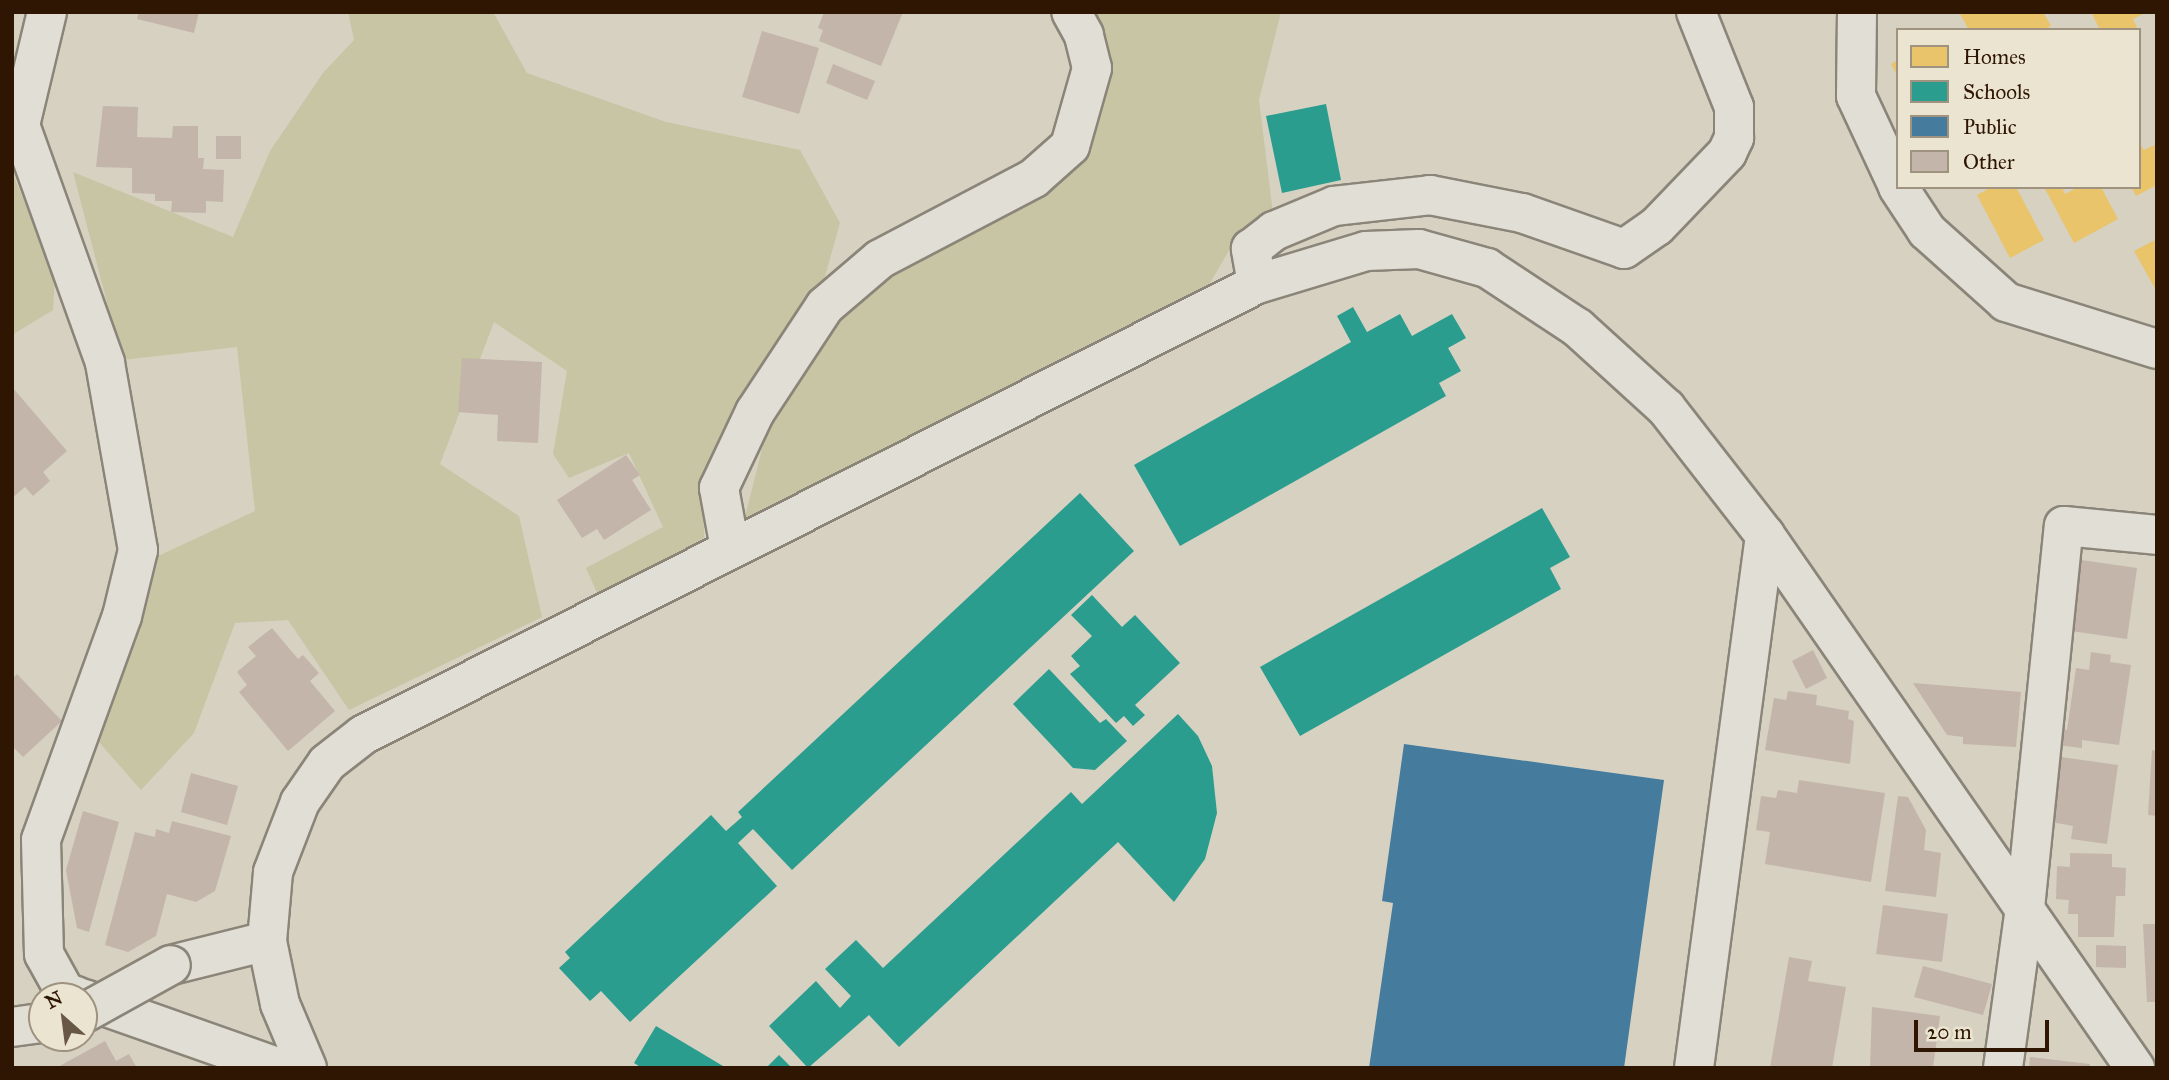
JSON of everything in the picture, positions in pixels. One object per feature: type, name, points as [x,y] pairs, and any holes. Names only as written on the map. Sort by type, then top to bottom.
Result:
[{"type":"street","points":[[47,12],[20,125],[105,363],[138,550],[122,616],[41,839],[44,954],[59,982]]},
{"type":"street","points":[[730,548],[719,488],[755,412],[825,306],[880,259],[1034,177],[1070,146],[1092,68],[1084,35],[1071,12]]},
{"type":"street","points":[[1257,284],[1251,249],[1274,231],[1334,206],[1430,195],[1522,213],[1624,250],[1657,226],[1727,153],[1734,138],[1734,107],[1696,12]]},
{"type":"street","points":[[1857,12],[1856,96],[1896,183]]},
{"type":"street","points":[[1899,189],[1927,231],[2006,302],[2157,349]]},
{"type":"street","points":[[307,1068],[280,1004],[267,941],[273,873],[300,802],[327,763],[363,736],[730,548],[1257,284],[1366,251],[1419,249],[1487,268],[1578,328],[1666,408],[1765,535],[2135,1068]]},
{"type":"street","points":[[2003,1068],[2025,908],[2064,526],[2157,535]]},
{"type":"street","points":[[1694,1068],[1765,535]]},
{"type":"street","points":[[98,1005],[171,965],[267,941]]},
{"type":"street","points":[[98,1004],[280,1068]]},
{"type":"shaded area","points":[[348,12],[493,12],[527,73],[666,122],[800,150],[840,223],[820,294],[703,485],[704,538],[598,595],[586,568],[663,527],[629,453],[569,478],[553,454],[567,371],[494,322],[440,464],[519,516],[542,617],[349,710],[288,620],[235,623],[194,733],[141,790],[98,741],[156,557],[255,511],[237,347],[122,360],[73,172],[233,237],[270,151],[323,73],[354,40]]},
{"type":"shaded area","points":[[1084,12],[1281,12],[1259,100],[1273,213],[1241,230],[1207,288],[744,521],[770,417],[816,328],[880,276],[1060,180],[1103,109],[1097,37]]},
{"type":"shaded area","points":[[12,172],[55,275],[53,310],[12,335]]},
{"type":"building: Homes","points":[[2043,12],[2051,26],[1968,28],[1960,14]]},
{"type":"building: Homes","points":[[2091,12],[2147,12],[2133,19],[2136,28],[2099,28]]},
{"type":"building: Homes","points":[[2157,144],[2157,185],[2136,196],[2132,189],[2141,189],[2141,145],[2144,150]]},
{"type":"building: Homes","points":[[1988,189],[2017,189],[2044,240],[2010,258],[1977,195]]},
{"type":"building: Homes","points":[[2045,189],[2063,189],[2065,194],[2074,189],[2102,189],[2118,219],[2074,243]]},
{"type":"building: Homes","points":[[2157,239],[2157,292],[2134,251]]},
{"type":"building: Schools","points":[[1326,104],[1341,180],[1282,193],[1266,116]]},
{"type":"building: Schools","points":[[1353,307],[1367,332],[1400,314],[1412,336],[1452,314],[1466,338],[1448,348],[1461,371],[1439,383],[1446,396],[1180,546],[1134,465],[1351,342],[1337,316]]},
{"type":"building: Schools","points":[[1080,493],[1134,551],[792,870],[753,829],[738,843],[777,886],[630,1022],[601,991],[590,1001],[559,968],[570,958],[565,952],[711,815],[726,831],[742,817],[738,812]]},
{"type":"building: Schools","points":[[1542,508],[1570,557],[1550,568],[1561,589],[1300,736],[1260,667]]},
{"type":"building: Schools","points":[[1092,595],[1122,627],[1135,615],[1180,663],[1135,705],[1145,715],[1133,726],[1124,716],[1116,723],[1070,674],[1080,666],[1071,656],[1092,636],[1071,615]]},
{"type":"building: Schools","points":[[1049,669],[1100,723],[1106,719],[1127,741],[1095,770],[1073,768],[1013,704]]},
{"type":"building: Schools","points":[[1178,714],[1198,736],[1212,766],[1217,813],[1205,859],[1174,902],[1118,842],[899,1047],[869,1015],[808,1068],[769,1026],[816,981],[840,1008],[851,996],[825,969],[856,940],[883,968],[1071,792],[1082,804]]},
{"type":"building: Schools","points":[[656,1026],[723,1066],[722,1068],[642,1068],[634,1063]]},
{"type":"building: Schools","points":[[779,1055],[792,1068],[766,1068]]},
{"type":"building: Public","points":[[1404,744],[1664,780],[1624,1068],[1369,1068],[1393,903],[1382,901]]},
{"type":"building: Other","points":[[139,12],[199,12],[194,33],[137,19]]},
{"type":"building: Other","points":[[824,12],[903,12],[881,66],[819,41],[823,30],[818,28]]},
{"type":"building: Other","points":[[762,31],[819,48],[799,114],[742,97]]},
{"type":"building: Other","points":[[833,64],[875,81],[867,100],[826,83]]},
{"type":"building: Other","points":[[103,106],[138,107],[137,137],[172,138],[173,126],[198,126],[198,158],[204,158],[203,169],[224,170],[223,202],[206,201],[206,213],[171,212],[172,201],[155,201],[155,194],[132,193],[132,168],[96,167]]},
{"type":"building: Other","points":[[216,136],[241,136],[241,159],[216,159]]},
{"type":"building: Other","points":[[462,358],[542,362],[538,443],[497,441],[498,415],[458,412]]},
{"type":"building: Other","points":[[12,387],[67,451],[43,472],[50,481],[33,496],[25,487],[12,498]]},
{"type":"building: Other","points":[[626,455],[640,475],[632,480],[651,510],[604,540],[597,529],[582,538],[557,500]]},
{"type":"building: Other","points":[[2081,560],[2137,568],[2127,639],[2071,631]]},
{"type":"building: Other","points":[[272,628],[298,659],[303,655],[319,673],[310,681],[335,711],[288,751],[239,692],[247,685],[237,672],[256,656],[248,647]]},
{"type":"building: Other","points":[[1813,650],[1827,678],[1806,689],[1792,661]]},
{"type":"building: Other","points":[[2091,652],[2111,655],[2110,662],[2131,665],[2119,745],[2082,740],[2082,748],[2056,745],[2059,729],[2067,730],[2076,668],[2089,670]]},
{"type":"building: Other","points":[[17,674],[62,721],[23,757],[12,746],[12,679]]},
{"type":"building: Other","points":[[1913,683],[2021,692],[2016,747],[1963,744],[1963,737],[1947,735]]},
{"type":"building: Other","points":[[1788,691],[1817,695],[1816,705],[1849,711],[1848,719],[1854,721],[1850,764],[1765,750],[1774,698],[1786,700]]},
{"type":"building: Other","points":[[2152,750],[2157,751],[2157,816],[2148,815]]},
{"type":"building: Other","points":[[2061,757],[2118,765],[2107,844],[2071,839],[2073,826],[2051,822]]},
{"type":"building: Other","points":[[191,773],[238,786],[227,825],[181,812]]},
{"type":"building: Other","points":[[1799,780],[1885,793],[1871,882],[1765,864],[1770,832],[1756,830],[1761,796],[1776,798],[1778,790],[1797,793]]},
{"type":"building: Other","points":[[1898,796],[1908,797],[1926,830],[1924,850],[1941,853],[1936,897],[1885,891]]},
{"type":"building: Other","points":[[83,811],[119,822],[89,932],[77,928],[66,870]]},
{"type":"building: Other","points":[[172,821],[231,836],[215,891],[196,902],[167,894],[156,936],[128,952],[105,945],[135,832],[155,837],[156,829],[169,833]]},
{"type":"building: Other","points":[[2070,853],[2112,854],[2112,867],[2126,868],[2125,896],[2116,896],[2114,937],[2078,937],[2078,914],[2068,914],[2069,900],[2056,899],[2057,866],[2070,867]]},
{"type":"building: Other","points":[[1883,905],[1948,914],[1942,962],[1876,954]]},
{"type":"building: Other","points":[[2143,924],[2157,924],[2157,1002],[2147,1002]]},
{"type":"building: Other","points":[[2096,945],[2126,946],[2126,968],[2096,967]]},
{"type":"building: Other","points":[[1789,957],[1812,961],[1808,981],[1846,987],[1832,1068],[1770,1068]]},
{"type":"building: Other","points":[[1923,966],[1992,984],[1983,1015],[1914,997]]},
{"type":"building: Other","points":[[1872,1007],[1940,1016],[1933,1068],[1870,1068]]},
{"type":"building: Other","points":[[105,1041],[116,1061],[129,1054],[137,1068],[56,1068],[85,1052],[98,1052],[98,1045]]},
{"type":"building: Other","points":[[2030,1057],[2090,1064],[2089,1068],[2029,1068]]}]
